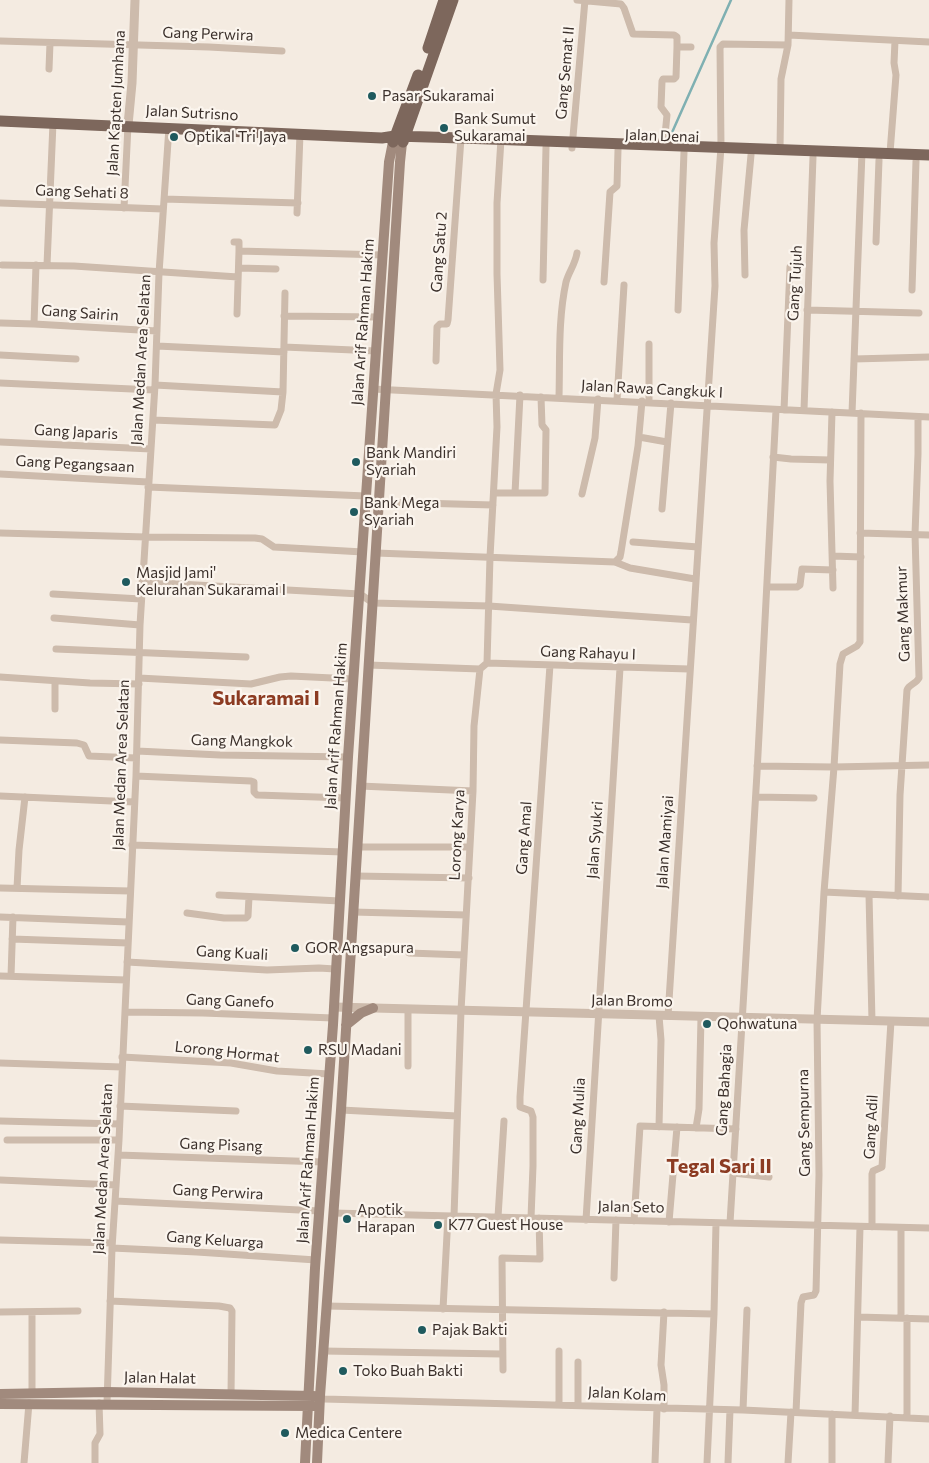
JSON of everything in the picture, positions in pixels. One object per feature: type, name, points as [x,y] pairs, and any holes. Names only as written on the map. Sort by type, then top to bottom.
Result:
[{"type":"main road","name":"Jalan Arif Rahman Hakim","points":[[316,1463],[356,876],[360,786],[400,162],[399,139],[444,0]]},
{"type":"main road","name":"Jalan Arif Rahman Hakim","points":[[305,1463],[353,679],[389,162],[453,0]]},
{"type":"main road","name":"Jalan Sutrisno","points":[[0,120],[399,139]]},
{"type":"main road","name":"Jalan Denai","points":[[399,139],[720,150],[780,150],[862,156],[878,160],[929,161]]},
{"type":"main road","name":"Jalan Denai","points":[[501,142],[546,147],[572,145],[618,150],[658,148],[684,152],[720,150],[752,155],[813,157],[862,156],[890,153],[929,155]]},
{"type":"main road","points":[[346,1025],[361,1013],[373,1008]]},
{"type":"main road","points":[[324,1143],[337,1144]]},
{"type":"main road","name":"Jalan Halat","points":[[0,1404],[30,1398],[107,1392],[231,1395],[308,1401]]},
{"type":"main road","name":"Jalan Halat","points":[[0,1394],[103,1404],[321,1400]]},
{"type":"street","name":"Jalan Kapten Jumhana","points":[[124,208],[135,0]]},
{"type":"street","points":[[583,0],[621,4],[633,34],[674,35],[677,37],[676,77],[663,79],[662,81],[661,107],[667,115],[665,135],[658,148]]},
{"type":"street","name":"Gang Semat II","points":[[572,145],[583,0]]},
{"type":"street","points":[[780,150],[781,79],[788,45],[789,0]]},
{"type":"street","points":[[789,35],[929,42]]},
{"type":"street","points":[[890,153],[896,75],[894,64],[895,40]]},
{"type":"street","name":"Gang Perwira","points":[[0,41],[282,51]]},
{"type":"street","points":[[50,43],[50,69]]},
{"type":"street","name":"Jalan Mamiyai","points":[[659,1127],[664,1016],[705,457],[715,286],[714,243],[720,150],[721,45],[788,45]]},
{"type":"street","points":[[677,47],[690,47]]},
{"type":"street","points":[[47,265],[53,122]]},
{"type":"street","name":"Jalan Medan Area Selatan","points":[[95,1463],[96,1443],[100,1434],[103,1404],[107,1392],[112,1246],[119,1140],[137,754],[142,582],[169,128]]},
{"type":"street","points":[[297,213],[300,134]]},
{"type":"street","name":"Gang Satu 2","points":[[436,361],[437,327],[440,324],[447,324],[448,320],[461,141]]},
{"type":"street","points":[[368,665],[480,670],[487,663],[497,427],[496,394],[500,370],[497,203],[501,142]]},
{"type":"street","points":[[543,280],[546,147]]},
{"type":"street","points":[[604,282],[610,192],[617,186],[618,150]]},
{"type":"street","points":[[678,310],[684,152]]},
{"type":"street","points":[[745,275],[744,230],[752,155]]},
{"type":"street","points":[[852,413],[862,156]]},
{"type":"street","name":"Gang Tujuh","points":[[804,410],[813,157]]},
{"type":"street","points":[[876,242],[878,160]]},
{"type":"street","points":[[912,290],[916,161]]},
{"type":"street","points":[[164,199],[298,202]]},
{"type":"street","name":"Gang Sehati 8","points":[[0,203],[164,209]]},
{"type":"street","points":[[234,242],[239,242],[237,314]]},
{"type":"street","points":[[239,251],[383,255]]},
{"type":"street","points":[[559,397],[561,316],[566,282],[576,263],[577,253]]},
{"type":"street","points":[[2,265],[47,265],[238,277]]},
{"type":"street","points":[[34,324],[36,265]]},
{"type":"street","name":"Gang Bahagia","points":[[730,1223],[741,1018],[756,797],[773,457],[780,410],[790,266]]},
{"type":"street","points":[[238,268],[276,270]]},
{"type":"street","points":[[617,400],[624,285]]},
{"type":"street","points":[[153,420],[275,425],[281,410],[283,392],[285,293]]},
{"type":"street","points":[[807,310],[919,313]]},
{"type":"street","points":[[284,316],[379,317]]},
{"type":"street","name":"Gang Sairin","points":[[0,323],[158,331]]},
{"type":"street","points":[[615,562],[620,557],[621,552],[646,402],[649,344]]},
{"type":"street","points":[[157,346],[376,351]]},
{"type":"street","points":[[0,355],[76,360]]},
{"type":"street","points":[[854,359],[929,357]]},
{"type":"street","points":[[0,383],[283,392]]},
{"type":"street","name":"Jalan Rawa Cangkuk I","points":[[373,389],[929,417]]},
{"type":"street","points":[[514,494],[520,395]]},
{"type":"street","points":[[494,493],[545,493],[546,430],[542,425],[540,397]]},
{"type":"street","points":[[582,494],[595,438],[598,399]]},
{"type":"street","points":[[662,509],[671,403]]},
{"type":"street","points":[[832,412],[830,460],[833,588]]},
{"type":"street","points":[[833,556],[861,557],[861,413]]},
{"type":"street","name":"Gang Makmur","points":[[898,896],[902,766],[907,690],[919,678],[915,534],[918,417]]},
{"type":"street","points":[[639,437],[667,442]]},
{"type":"street","name":"Gang Japaris","points":[[0,442],[151,449]]},
{"type":"street","points":[[773,457],[830,460]]},
{"type":"street","name":"Gang Pegangsaan","points":[[0,474],[148,485],[366,496]]},
{"type":"street","points":[[379,502],[493,505]]},
{"type":"street","points":[[0,533],[255,538],[262,539],[274,547],[363,552]]},
{"type":"street","points":[[860,533],[929,535]]},
{"type":"street","points":[[633,542],[698,547]]},
{"type":"street","points":[[376,553],[615,562],[630,568],[695,580]]},
{"type":"street","name":"Gang Sempurna","points":[[793,1412],[801,1303],[803,1297],[815,1294],[819,1175],[817,1020],[824,892],[840,664],[843,654],[855,648],[860,642],[861,557]]},
{"type":"street","points":[[767,587],[797,587],[800,585],[802,569],[833,570]]},
{"type":"street","points":[[142,582],[360,594],[373,603],[489,606],[692,620]]},
{"type":"street","points":[[53,594],[142,599]]},
{"type":"street","points":[[54,618],[140,625]]},
{"type":"street","points":[[56,649],[246,657]]},
{"type":"street","name":"Gang Rahayu I","points":[[487,663],[689,670]]},
{"type":"street","name":"Gang Amal","points":[[530,1218],[534,1166],[533,1116],[531,1111],[520,1108],[520,1106],[550,665]]},
{"type":"street","name":"Jalan Syukri","points":[[598,1014],[620,668]]},
{"type":"street","name":"Lorong Karya","points":[[443,1309],[457,1116],[473,791],[474,726],[480,670]]},
{"type":"street","points":[[0,677],[55,681],[251,684],[291,676],[353,679]]},
{"type":"street","points":[[55,681],[55,709]]},
{"type":"street","name":"Gang Mangkok","points":[[0,740],[77,743],[84,745],[89,756],[137,754],[348,757]]},
{"type":"street","points":[[757,766],[929,765]]},
{"type":"street","points":[[136,776],[251,780],[254,782],[254,792],[257,795],[346,798]]},
{"type":"street","points":[[360,786],[473,791]]},
{"type":"street","points":[[0,796],[134,802]]},
{"type":"street","points":[[756,797],[814,798]]},
{"type":"street","points":[[17,888],[25,798]]},
{"type":"street","points":[[132,845],[343,852]]},
{"type":"street","points":[[357,847],[470,847]]},
{"type":"street","points":[[356,876],[468,878]]},
{"type":"street","points":[[0,888],[130,890]]},
{"type":"street","points":[[824,892],[929,897]]},
{"type":"street","points":[[220,895],[340,901]]},
{"type":"street","points":[[869,895],[872,1021]]},
{"type":"street","points":[[187,913],[224,918],[246,918],[248,916],[249,897]]},
{"type":"street","points":[[353,912],[466,915]]},
{"type":"street","points":[[0,917],[128,922]]},
{"type":"street","points":[[10,976],[13,917]]},
{"type":"street","points":[[12,940],[128,943]]},
{"type":"street","points":[[409,953],[464,955]]},
{"type":"street","name":"Gang Kuali","points":[[127,962],[267,970],[335,969]]},
{"type":"street","points":[[0,976],[126,980]]},
{"type":"street","name":"Jalan Bromo","points":[[334,1007],[929,1022]]},
{"type":"street","points":[[408,1009],[408,1066]]},
{"type":"street","name":"Gang Ganefo","points":[[125,1012],[212,1013],[333,1018]]},
{"type":"street","name":"Gang Mulia","points":[[586,1220],[598,1014]]},
{"type":"street","points":[[696,1128],[699,1109],[701,1017]]},
{"type":"street","name":"Gang Adil","points":[[872,1227],[872,1174],[873,1171],[882,1167],[891,1021]]},
{"type":"street","name":"Lorong Hormat","points":[[122,1057],[216,1062],[278,1071],[330,1074]]},
{"type":"street","points":[[0,1063],[122,1067]]},
{"type":"street","points":[[120,1106],[236,1111]]},
{"type":"street","points":[[341,1110],[457,1116]]},
{"type":"street","points":[[0,1121],[119,1124]]},
{"type":"street","points":[[498,1217],[504,1121]]},
{"type":"street","points":[[634,1221],[640,1126],[736,1129]]},
{"type":"street","points":[[669,1222],[677,1127]]},
{"type":"street","points":[[7,1140],[119,1140]]},
{"type":"street","name":"Gang Pisang","points":[[118,1155],[323,1162]]},
{"type":"street","points":[[733,1173],[769,1178]]},
{"type":"street","points":[[0,1180],[116,1185]]},
{"type":"street","name":"Gang Perwira","points":[[115,1201],[320,1211]]},
{"type":"street","name":"Jalan Seto","points":[[333,1213],[929,1228]]},
{"type":"street","points":[[503,1370],[502,1258],[540,1259],[539,1218]]},
{"type":"street","points":[[614,1278],[616,1220]]},
{"type":"street","points":[[708,1463],[716,1223]]},
{"type":"street","points":[[855,1415],[860,1226]]},
{"type":"street","points":[[901,1228],[907,1417]]},
{"type":"street","name":"Gang Keluarga","points":[[0,1240],[316,1260]]},
{"type":"street","points":[[110,1301],[227,1307],[232,1311],[231,1395]]},
{"type":"street","points":[[326,1306],[714,1314]]},
{"type":"street","points":[[743,1410],[747,1310]]},
{"type":"street","points":[[0,1312],[78,1311]]},
{"type":"street","points":[[24,1463],[30,1398],[32,1312]]},
{"type":"street","points":[[655,1463],[664,1385],[661,1365],[664,1312]]},
{"type":"street","points":[[858,1317],[929,1319]]},
{"type":"street","points":[[323,1350],[502,1354]]},
{"type":"street","points":[[559,1351],[559,1405]]},
{"type":"street","points":[[578,1362],[578,1405]]},
{"type":"street","name":"Jalan Kolam","points":[[321,1400],[578,1405],[929,1418]]},
{"type":"street","points":[[728,1463],[730,1410]]},
{"type":"street","points":[[788,1463],[793,1412]]},
{"type":"street","points":[[832,1414],[832,1463]]},
{"type":"street","points":[[888,1463],[890,1416]]},
{"type":"waterway","points":[[670,137],[731,0]]},
{"type":"place","name":"Pasar Sukaramai","points":[[372,96]]},
{"type":"place","name":"Bank Sumut Sukaramai","points":[[444,128]]},
{"type":"place","name":"Optikal Tri Jaya","points":[[174,137]]},
{"type":"place","name":"Bank Mandiri Syariah","points":[[356,462]]},
{"type":"place","name":"Bank Mega Syariah","points":[[354,512]]},
{"type":"place","name":"Masjid Jami' Kelurahan Sukaramai I","points":[[126,582]]},
{"type":"place","name":"GOR Angsapura","points":[[295,948]]},
{"type":"place","name":"Qohwatuna","points":[[707,1024]]},
{"type":"place","name":"RSU Madani","points":[[308,1050]]},
{"type":"place","name":"Apotik Harapan","points":[[347,1219]]},
{"type":"place","name":"K77 Guest House","points":[[438,1225]]},
{"type":"place","name":"Pajak Bakti","points":[[422,1330]]},
{"type":"place","name":"Toko Buah Bakti","points":[[343,1371]]},
{"type":"place","name":"Medica Centere","points":[[285,1433]]},
{"type":"district","name":"Sukaramai I","points":[[266,698]]},
{"type":"district","name":"Tegal Sari II","points":[[719,1166]]}]
